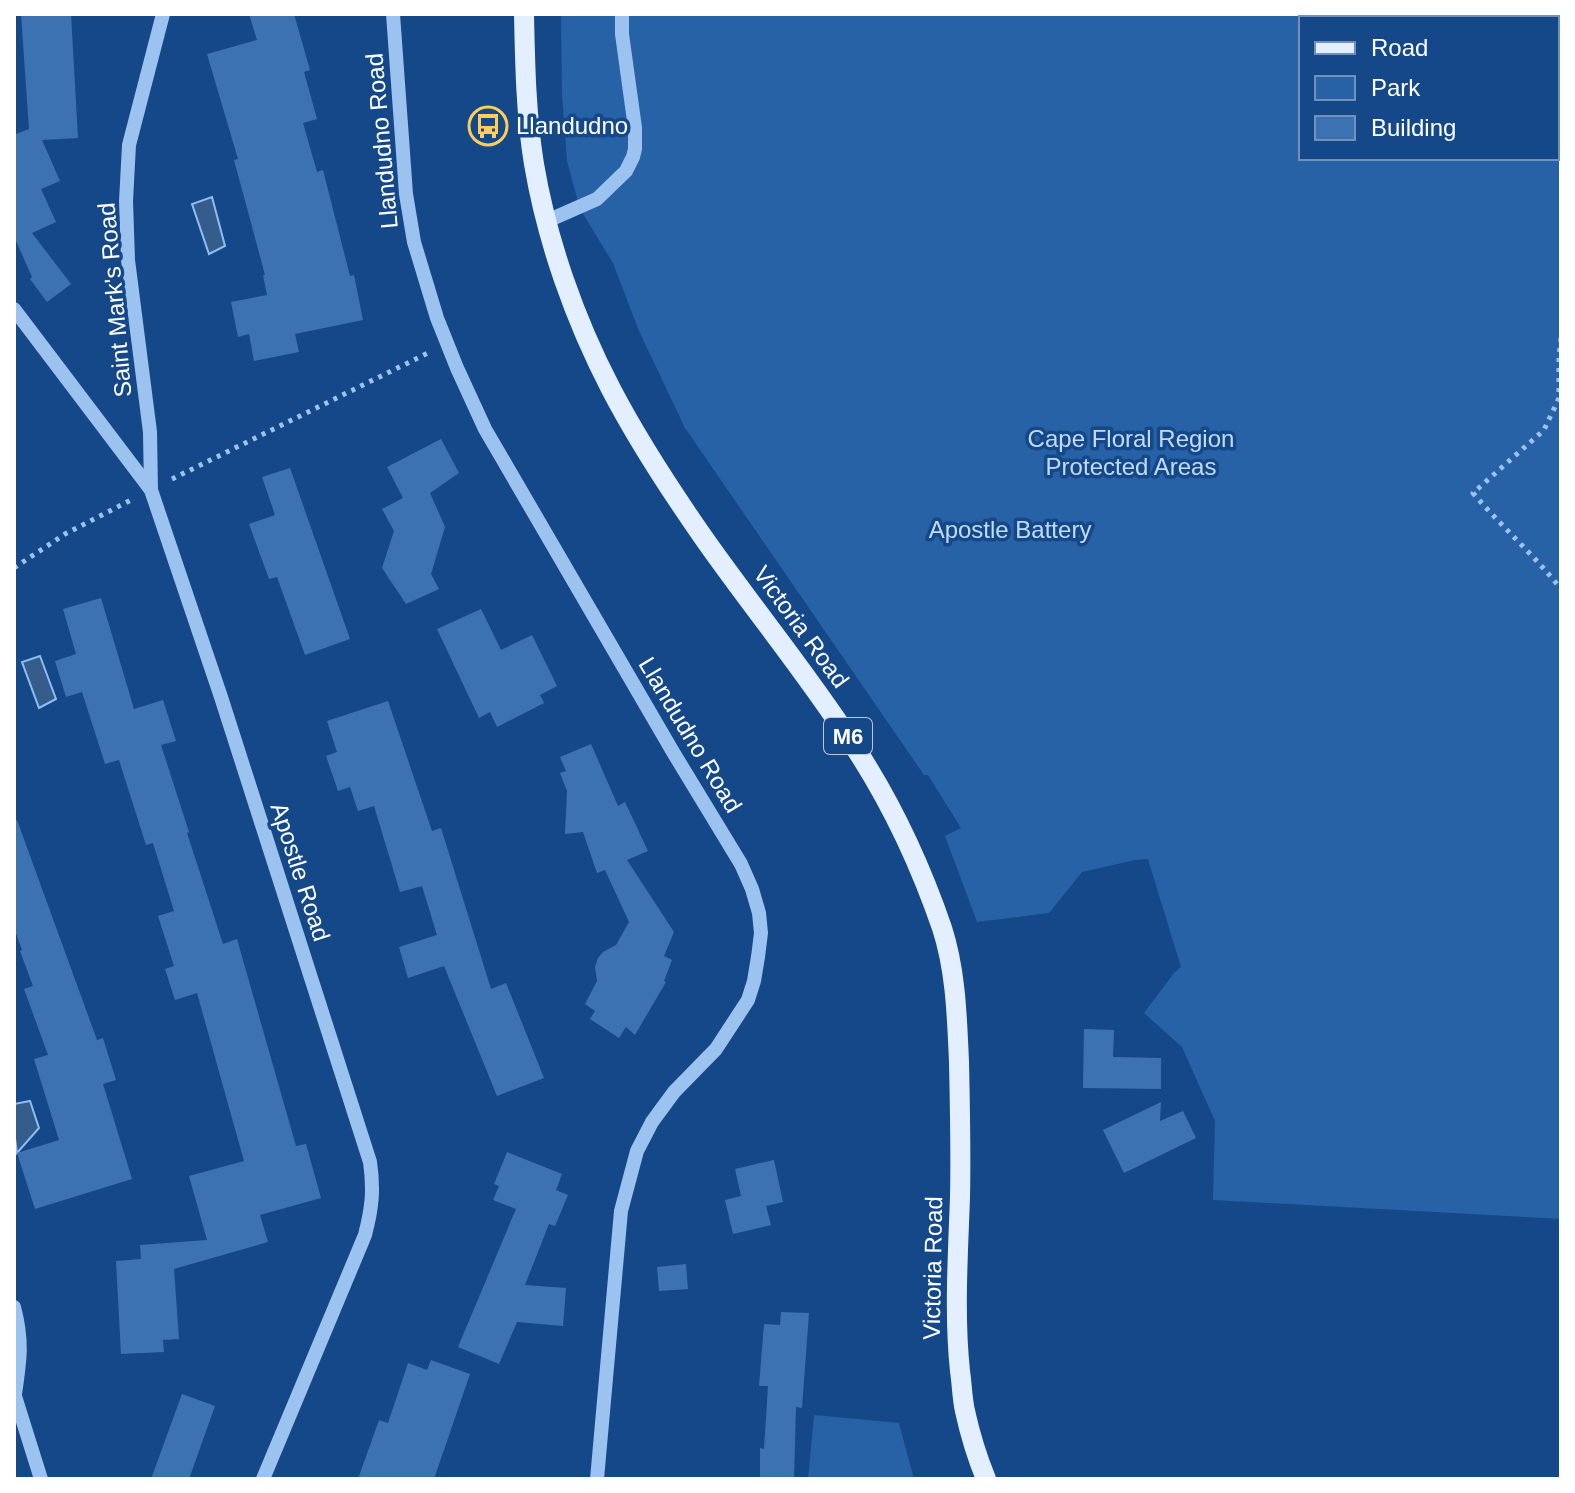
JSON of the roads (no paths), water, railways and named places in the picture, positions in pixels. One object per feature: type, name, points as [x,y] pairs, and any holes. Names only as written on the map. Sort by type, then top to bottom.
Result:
[{"type":"main road","name":"Victoria Road","points":[[524,14],[529,126],[547,221],[580,321],[611,389],[701,535],[855,747],[920,871],[943,933],[953,978],[958,1032],[961,1146],[958,1346],[964,1408],[986,1479]]},
{"type":"street","name":"Saint Mark's Road","points":[[151,490],[150,432],[128,260],[126,201],[129,145],[163,14]]},
{"type":"street","name":"Llandudno Road","points":[[393,14],[406,194],[414,242],[447,343],[485,429],[741,864],[759,913],[761,933],[758,957],[748,1000],[716,1049],[674,1092],[652,1122],[637,1151],[629,1178],[621,1211],[597,1479]]},
{"type":"street","points":[[547,221],[597,199],[626,171],[633,157],[635,128],[622,14]]},
{"type":"street","name":"Apostle Road","points":[[14,309],[151,490],[370,1162],[372,1208],[365,1235],[263,1479]]},
{"type":"street","points":[[14,1307],[20,1328],[21,1354],[14,1394],[41,1479]]},
{"type":"place","name":"Llandudno","points":[[488,126]]},
{"type":"park label","name":"Cape Floral Region Protected Areas","points":[[1131,453]]},
{"type":"park label","name":"Apostle Battery","points":[[1010,530]]}]
